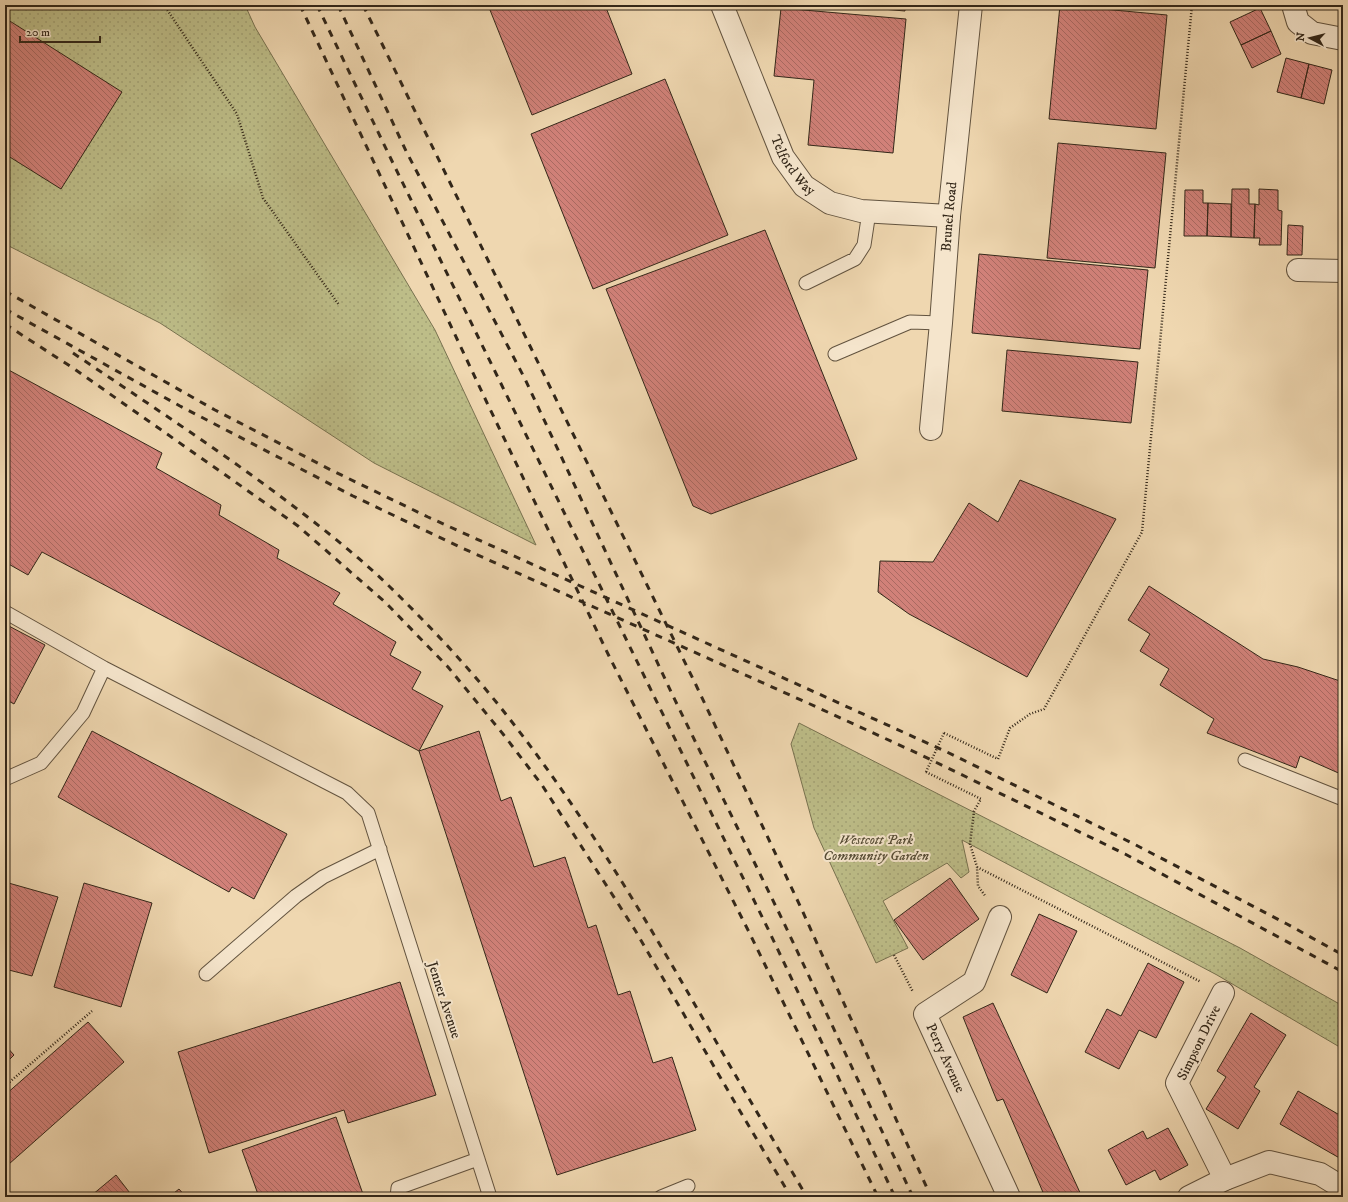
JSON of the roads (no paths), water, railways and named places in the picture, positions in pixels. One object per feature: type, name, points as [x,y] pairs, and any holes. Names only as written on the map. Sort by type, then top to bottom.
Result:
[{"type":"street","name":"Telford Way","points":[[722,5],[783,157],[804,186],[830,203],[861,211],[949,216]]},
{"type":"street","name":"Brunel Road","points":[[931,429],[949,216],[971,5]]},
{"type":"street","points":[[1293,5],[1298,22],[1312,34],[1343,40]]},
{"type":"street","points":[[1298,270],[1343,271]]},
{"type":"street","name":"Perry Avenue","points":[[1000,917],[974,982],[925,1014],[1009,1197]]},
{"type":"street","name":"Simpson Drive","points":[[1223,993],[1177,1083],[1225,1179]]},
{"type":"street","points":[[1189,1197],[1225,1179],[1269,1162],[1320,1174],[1343,1188]]},
{"type":"lane","points":[[806,283],[855,260],[864,245],[869,212]]},
{"type":"lane","points":[[834,354],[910,322],[941,323]]},
{"type":"lane","points":[[5,612],[104,668],[83,713],[41,763],[5,778]]},
{"type":"lane","name":"Jenner Avenue","points":[[104,668],[347,793],[368,813],[490,1197]]},
{"type":"lane","points":[[1245,760],[1343,799]]},
{"type":"lane","points":[[206,974],[296,896],[323,877],[380,849]]},
{"type":"lane","points":[[397,1197],[398,1188],[478,1159]]},
{"type":"lane","points":[[661,1197],[688,1186]]},
{"type":"railway","points":[[300,5],[489,407],[609,656],[750,934],[878,1197]]},
{"type":"railway","points":[[317,5],[769,931],[895,1197]]},
{"type":"railway","points":[[338,5],[406,151],[525,379],[673,696],[783,921],[913,1197]]},
{"type":"railway","points":[[363,5],[696,685],[802,910],[931,1197]]},
{"type":"railway","points":[[5,291],[215,410],[331,470],[428,517],[947,752],[1134,844],[1343,955]]},
{"type":"railway","points":[[5,309],[180,406],[353,496],[462,548],[919,754],[1125,854],[1343,972]]},
{"type":"railway","points":[[5,324],[73,368],[298,526],[385,602],[448,667],[503,734],[542,785],[635,930],[791,1197]]},
{"type":"railway","points":[[73,353],[232,461],[325,531],[390,587],[468,669],[498,704],[538,756],[587,827],[655,936],[807,1197]]},
{"type":"park label","name":"Westcott Park Community Garden","points":[[876,848]]}]
